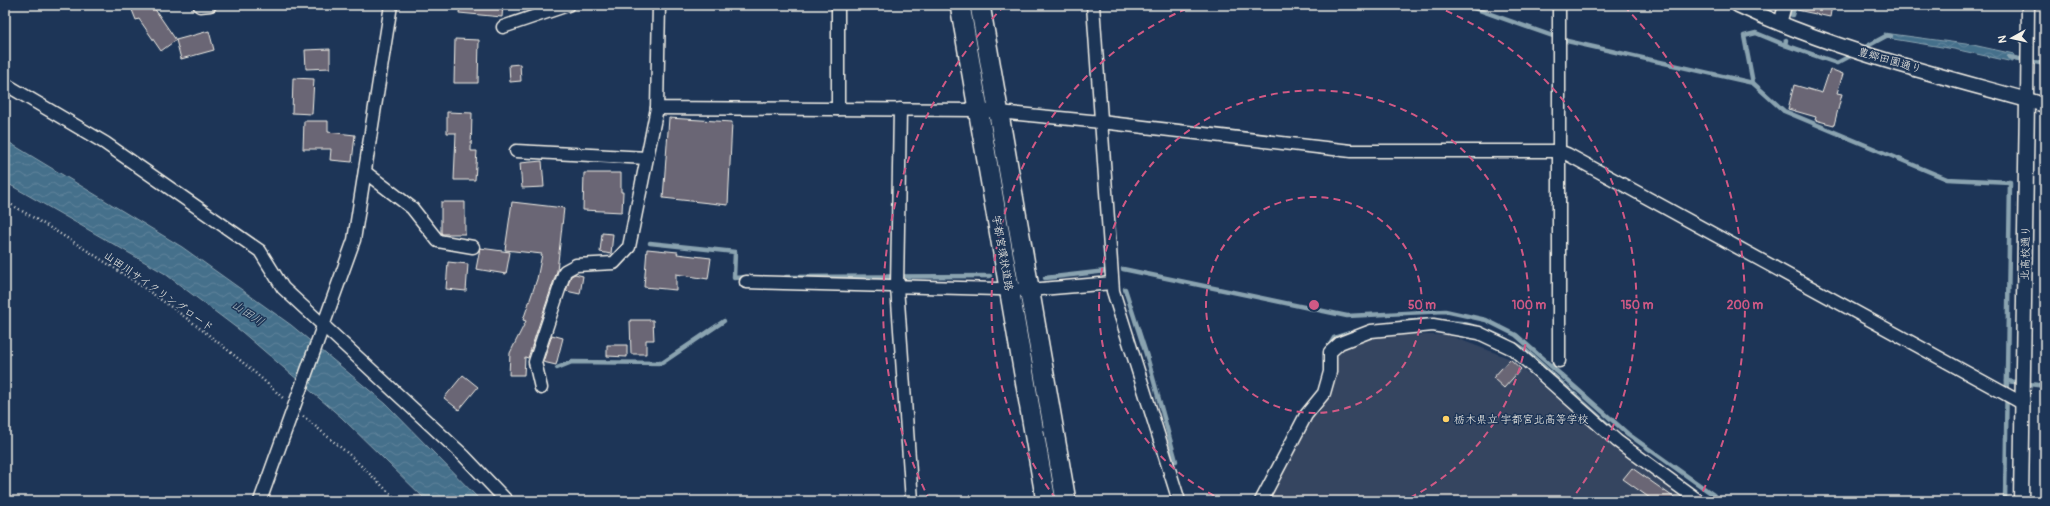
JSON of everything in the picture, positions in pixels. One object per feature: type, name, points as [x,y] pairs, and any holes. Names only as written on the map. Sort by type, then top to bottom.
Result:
[{"type":"highway","name":"宇都宮環状道路","points":[[960,5],[1046,501]]},
{"type":"highway","name":"宇都宮環状道路","points":[[980,5],[1066,501]]},
{"type":"street","points":[[260,501],[325,326],[354,240],[391,5]]},
{"type":"street","points":[[503,28],[568,5]]},
{"type":"street","points":[[541,388],[535,362],[565,272],[576,265],[614,263],[629,248],[657,108],[658,5]]},
{"type":"street","points":[[838,5],[838,109]]},
{"type":"street","points":[[1093,5],[1112,283],[1179,501]]},
{"type":"street","points":[[1559,5],[1559,360]]},
{"type":"street","name":"豊郷田園通り","points":[[1738,5],[1780,24],[1837,45],[2045,105]]},
{"type":"street","points":[[1780,24],[1785,5]]},
{"type":"street","name":"北高校通り","points":[[2021,501],[2028,5]]},
{"type":"street","points":[[5,84],[105,143],[260,251],[282,288],[325,326],[464,456],[507,501]]},
{"type":"street","points":[[657,108],[978,110],[1101,122],[1351,151],[1559,152],[1567,154],[2022,403]]},
{"type":"street","points":[[900,109],[897,287],[912,501]]},
{"type":"street","points":[[516,151],[647,158]]},
{"type":"street","points":[[365,172],[412,208],[438,241],[473,248]]},
{"type":"street","points":[[746,282],[1010,290],[1029,290],[1112,283]]},
{"type":"street","points":[[1261,501],[1306,415],[1324,392],[1330,372],[1330,352],[1340,343],[1371,332],[1433,325],[1479,333],[1513,349],[1617,441],[1699,501]]},
{"type":"path","name":"山田川サイクリングロード","points":[[5,200],[54,229],[152,294],[214,340],[295,406],[351,456],[398,501]]},
{"type":"shaded area","name":"栃木県立 宇都宮北高等学校","points":[[1383,335],[1448,335],[1511,359],[1632,462],[1686,501],[1268,501],[1298,434],[1320,404],[1336,378],[1338,349]]},
{"type":"water","points":[[1884,33],[1973,45],[2014,54],[2013,62],[1954,49],[1887,38]]},
{"type":"water","name":"山田川","points":[[5,140],[182,247],[291,325],[386,404],[481,501],[427,501],[341,417],[242,332],[164,273],[5,182]]},
{"type":"building","points":[[130,5],[152,5],[176,40],[161,51],[139,19],[136,20]]},
{"type":"building","points":[[460,5],[503,5],[502,17],[459,13]]},
{"type":"building","points":[[1798,5],[1832,5],[1830,17],[1797,10]]},
{"type":"building","points":[[209,31],[214,50],[181,59],[176,40]]},
{"type":"building","points":[[455,39],[479,40],[478,83],[454,83]]},
{"type":"building","points":[[330,49],[330,68],[306,69],[305,50]]},
{"type":"building","points":[[520,64],[521,81],[510,82],[509,65]]},
{"type":"building","points":[[1830,69],[1843,74],[1837,93],[1842,94],[1834,125],[1815,120],[1816,117],[1788,109],[1794,85],[1822,93]]},
{"type":"building","points":[[293,78],[314,79],[312,114],[292,113]]},
{"type":"building","points":[[447,112],[472,113],[471,151],[477,151],[475,180],[454,180],[456,133],[447,133]]},
{"type":"building","points":[[669,118],[732,122],[728,205],[663,198]]},
{"type":"building","points":[[304,121],[328,121],[328,132],[355,135],[352,162],[330,160],[331,149],[303,149]]},
{"type":"building","points":[[542,161],[544,187],[522,188],[520,163]]},
{"type":"building","points":[[584,173],[621,173],[621,192],[623,192],[622,212],[583,210]]},
{"type":"building","points":[[441,202],[465,202],[465,234],[442,234]]},
{"type":"building","points":[[512,202],[564,208],[557,271],[528,358],[525,357],[524,375],[509,375],[510,353],[526,321],[523,320],[537,279],[542,254],[505,250]]},
{"type":"building","points":[[602,233],[613,234],[611,254],[600,252]]},
{"type":"building","points":[[480,248],[510,252],[506,274],[476,269]]},
{"type":"building","points":[[647,249],[678,252],[677,254],[711,258],[708,279],[676,274],[676,290],[644,287]]},
{"type":"building","points":[[448,262],[468,264],[466,291],[446,289]]},
{"type":"building","points":[[575,274],[583,276],[580,294],[566,291],[571,276]]},
{"type":"building","points":[[630,320],[653,320],[654,340],[646,340],[646,354],[631,354]]},
{"type":"building","points":[[552,335],[563,338],[556,365],[543,362]]},
{"type":"building","points":[[607,345],[627,345],[627,357],[607,356]]},
{"type":"building","points":[[1510,359],[1521,369],[1504,388],[1493,378]]},
{"type":"building","points":[[463,375],[478,387],[459,410],[444,398]]},
{"type":"building","points":[[1632,468],[1679,501],[1654,501],[1623,479]]},
{"type":"waterway","points":[[1465,5],[1567,41],[1753,83],[1744,36],[1756,33],[1785,45],[1786,40]]},
{"type":"waterway","points":[[1792,15],[1795,5]]},
{"type":"waterway","points":[[1862,49],[1886,36],[1891,36]]},
{"type":"waterway","points":[[1785,45],[1837,63],[1854,54]]},
{"type":"waterway","points":[[2009,57],[2045,64]]},
{"type":"waterway","points":[[1753,83],[1784,111],[1947,179],[2010,182],[2005,501]]},
{"type":"waterway","points":[[650,243],[735,252],[734,278],[748,277]]},
{"type":"waterway","points":[[1123,269],[1347,316],[1445,311],[1486,320],[1516,335],[1628,434],[1722,501]]},
{"type":"waterway","points":[[1045,278],[1106,271]]},
{"type":"waterway","points":[[786,277],[990,276]]},
{"type":"waterway","points":[[1125,289],[1148,360],[1176,461]]},
{"type":"waterway","points":[[1402,322],[1430,320]]},
{"type":"waterway","points":[[557,368],[572,362],[662,363],[724,321]]},
{"type":"waterway","points":[[1446,322],[1461,323],[1472,326]]},
{"type":"waterway","points":[[1490,332],[1507,340]]},
{"type":"waterway","points":[[1328,348],[1334,338],[1350,333]]},
{"type":"waterway","points":[[1515,344],[1524,349],[1608,425]]},
{"type":"waterway","points":[[2007,381],[2045,386]]},
{"type":"waterway","points":[[1701,496],[1708,501]]},
{"type":"place","name":"栃木県立 宇都宮北高等学校","points":[[1446,419]]}]
